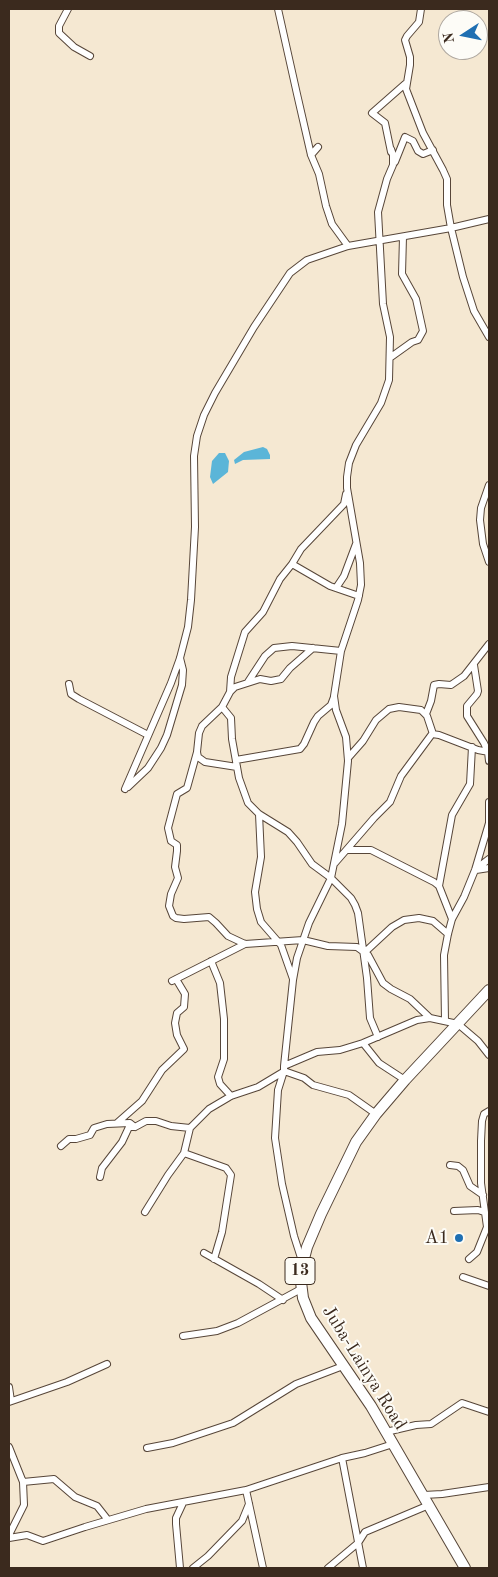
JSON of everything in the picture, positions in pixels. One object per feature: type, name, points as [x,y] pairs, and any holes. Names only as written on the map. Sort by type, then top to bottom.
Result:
[{"type":"main road","name":"Juba-Lainya Road","points":[[464,1565],[371,1406],[311,1318],[301,1290],[300,1274],[302,1261],[321,1214],[356,1142],[376,1114],[405,1080],[489,990]]},
{"type":"street","points":[[68,9],[59,26],[59,33],[74,47],[90,56]]},
{"type":"street","points":[[278,9],[311,155],[319,174],[326,206],[332,224],[348,246]]},
{"type":"street","points":[[421,9],[419,22],[405,40],[410,57],[405,84],[423,133],[446,179],[447,205],[451,228],[470,302],[489,337]]},
{"type":"street","points":[[393,165],[385,123],[372,113],[405,84]]},
{"type":"street","points":[[230,692],[231,678],[245,632],[263,612],[278,581],[306,543],[344,504],[349,463],[356,445],[386,393],[391,357],[390,337],[383,304],[379,205],[405,137],[413,141],[418,151],[423,154],[433,150]]},
{"type":"street","points":[[311,155],[318,147]]},
{"type":"street","points":[[391,149],[393,165]]},
{"type":"street","points":[[180,658],[183,670],[182,685],[164,742],[148,768],[125,789],[180,658],[188,627],[192,600],[195,527],[194,456],[197,436],[204,415],[215,393],[254,327],[290,273],[307,260],[348,246],[451,228],[489,219]]},
{"type":"street","points":[[391,357],[413,341],[418,340],[423,331],[416,300],[402,274],[403,237]]},
{"type":"street","points":[[489,485],[481,508],[481,531],[489,562]]},
{"type":"street","points":[[197,752],[198,758],[205,762],[236,763],[300,750],[316,719],[331,705],[341,651],[361,585],[357,542],[347,488]]},
{"type":"street","points":[[481,508],[489,506]]},
{"type":"street","points":[[336,588],[344,576],[357,542]]},
{"type":"street","points":[[292,564],[336,588],[359,596]]},
{"type":"street","points":[[433,734],[426,714],[431,702],[434,685],[454,683],[464,676],[489,644]]},
{"type":"street","points":[[248,682],[265,656],[274,648],[286,646],[341,651]]},
{"type":"street","points":[[245,944],[228,936],[209,917],[176,918],[170,911],[171,894],[178,878],[176,868],[177,845],[172,841],[168,828],[177,794],[187,788],[197,752],[200,728],[204,723],[222,707],[230,692],[238,685],[260,679],[271,681],[280,679],[313,648]]},
{"type":"street","points":[[474,665],[478,691],[467,706],[468,716],[488,752],[489,761]]},
{"type":"street","points":[[69,684],[71,694],[148,735]]},
{"type":"street","points":[[302,1261],[282,1184],[275,1138],[278,1090],[284,1069],[297,958],[309,923],[331,878],[342,824],[348,758],[346,737],[336,710],[334,696]]},
{"type":"street","points":[[222,707],[229,713],[231,718],[236,763],[243,792],[248,802],[259,814],[288,832],[312,864],[331,878],[351,898],[355,905],[364,951],[370,1018],[378,1037]]},
{"type":"street","points":[[348,758],[363,741],[376,720],[389,709],[399,707],[416,709],[426,714]]},
{"type":"street","points":[[433,734],[488,752]]},
{"type":"street","points":[[335,864],[390,802],[401,776],[433,734]]},
{"type":"street","points":[[452,919],[439,886],[452,815],[470,784],[472,747]]},
{"type":"street","points":[[445,1021],[444,955],[448,934],[452,919],[464,897],[475,870],[489,823],[489,802]]},
{"type":"street","points":[[259,814],[261,853],[255,886],[259,918],[282,949],[293,980]]},
{"type":"street","points":[[347,850],[371,850],[439,886]]},
{"type":"street","points":[[475,870],[489,859]]},
{"type":"street","points":[[475,870],[489,868]]},
{"type":"street","points":[[364,951],[392,927],[404,920],[418,918],[433,921],[448,934]]},
{"type":"street","points":[[117,1123],[142,1101],[162,1070],[184,1050],[175,1023],[177,1013],[184,1007],[186,994],[174,980],[245,944],[303,940],[328,946],[352,946],[364,951],[383,983],[410,999],[430,1018]]},
{"type":"street","points":[[211,961],[220,983],[224,1019],[224,1059],[218,1077],[220,1084],[231,1096]]},
{"type":"street","points":[[145,1212],[184,1153],[190,1128],[209,1109],[231,1096],[258,1087],[284,1069],[317,1052],[340,1050],[363,1043],[417,1020],[430,1018],[458,1024],[478,1041],[489,1055]]},
{"type":"street","points":[[363,1043],[379,1063],[405,1080]]},
{"type":"street","points":[[284,1069],[304,1078],[313,1085],[349,1095],[376,1114]]},
{"type":"street","points":[[469,1259],[477,1252],[488,1228],[484,1212],[485,1194],[481,1183],[482,1121],[484,1114],[489,1110]]},
{"type":"street","points":[[100,1177],[102,1168],[122,1142],[129,1127],[135,1127],[146,1121],[156,1121],[172,1126],[190,1128]]},
{"type":"street","points":[[61,1146],[69,1140],[76,1140],[90,1135],[94,1128],[107,1124],[130,1123],[135,1127]]},
{"type":"street","points":[[184,1153],[226,1168],[231,1175],[222,1232],[214,1259]]},
{"type":"street","points":[[450,1165],[458,1166],[463,1170],[470,1186],[485,1194]]},
{"type":"street","points":[[454,1211],[478,1210],[484,1212]]},
{"type":"street","points":[[204,1253],[283,1300]]},
{"type":"street","points":[[463,1277],[478,1284],[489,1286]]},
{"type":"street","points":[[184,1336],[217,1331],[238,1323],[301,1290]]},
{"type":"street","points":[[9,1387],[10,1402],[67,1382],[106,1364]]},
{"type":"street","points":[[147,1448],[173,1443],[233,1423],[296,1384],[343,1366]]},
{"type":"street","points":[[386,1432],[416,1425],[431,1424],[462,1403],[489,1412]]},
{"type":"street","points":[[9,1448],[23,1482],[24,1505],[9,1536],[27,1536],[43,1541],[146,1509],[246,1490],[342,1458],[393,1444]]},
{"type":"street","points":[[342,1458],[363,1568]]},
{"type":"street","points":[[23,1482],[54,1479],[75,1497],[97,1506],[108,1520]]},
{"type":"street","points":[[424,1495],[489,1487]]},
{"type":"street","points":[[246,1490],[264,1568]]},
{"type":"street","points":[[180,1568],[176,1518],[183,1503]]},
{"type":"street","points":[[193,1568],[208,1556],[242,1521],[249,1504]]},
{"type":"street","points":[[328,1568],[358,1543],[365,1532],[429,1505]]},
{"type":"water","points":[[263,447],[267,449],[270,459],[243,460],[235,464],[234,460],[244,452]]},
{"type":"water","points":[[219,453],[225,453],[229,461],[228,472],[213,484],[210,477],[212,461]]},
{"type":"place","name":"A1","points":[[459,1238]]}]
